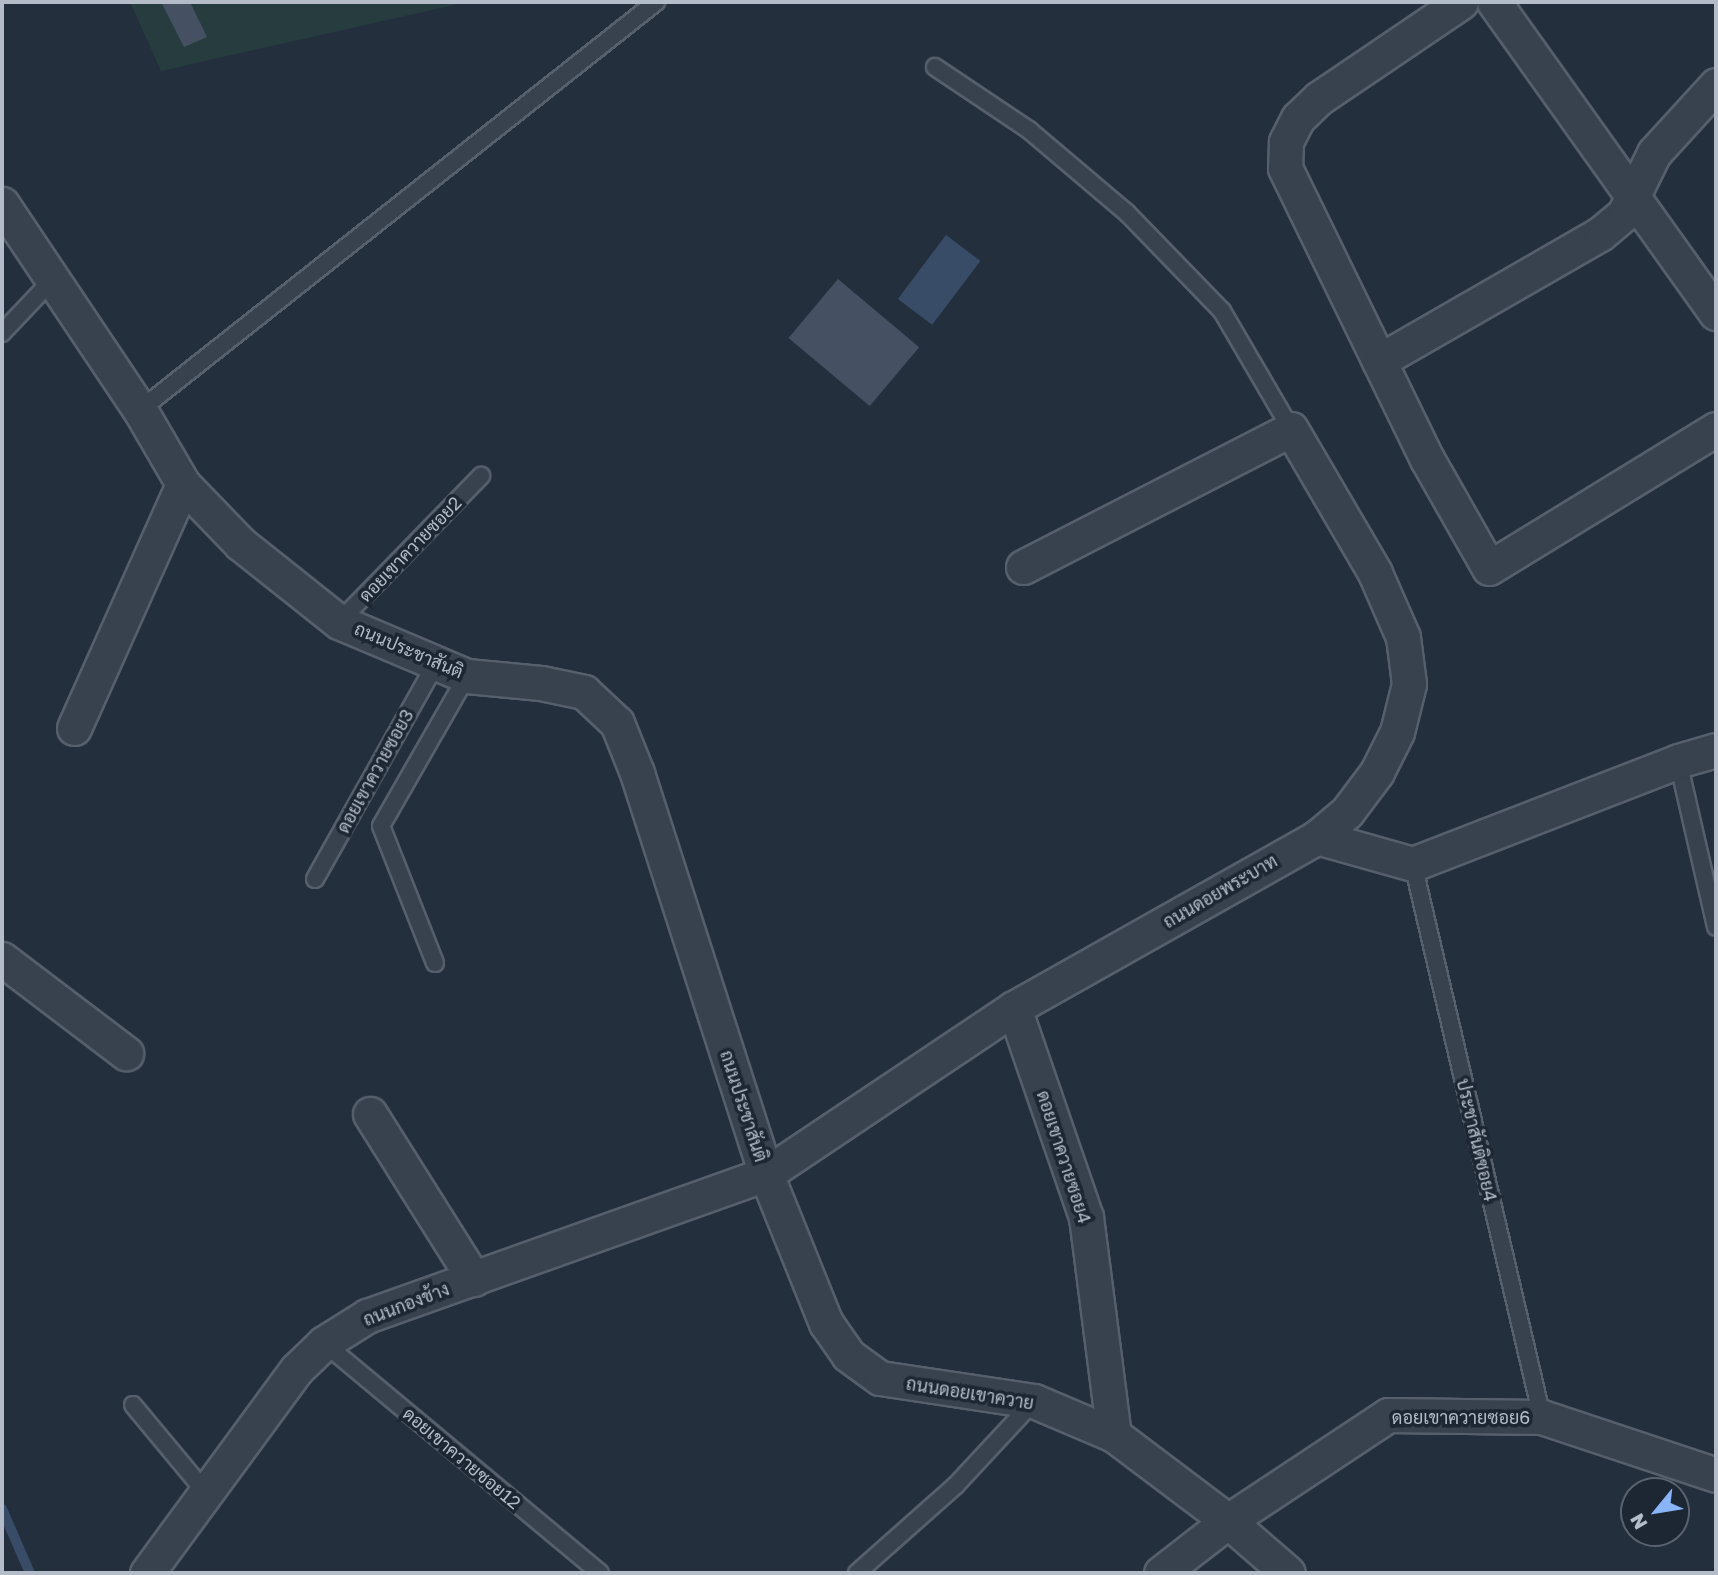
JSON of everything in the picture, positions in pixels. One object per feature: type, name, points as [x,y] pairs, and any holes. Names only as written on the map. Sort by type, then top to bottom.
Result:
[{"type":"street","points":[[1461,2],[1319,98],[1298,118],[1286,142],[1285,168],[1427,459],[1489,568],[1716,429]]},
{"type":"street","points":[[1494,2],[1716,313]]},
{"type":"street","points":[[1379,361],[1600,234],[1624,214],[1654,153],[1716,85]]},
{"type":"street","name":"ถนนประชาสันติ","points":[[2,204],[140,410],[183,484],[241,544],[340,622],[467,676],[541,683],[584,692],[617,723],[636,773],[766,1174]]},
{"type":"street","points":[[1023,567],[1291,429]]},
{"type":"street","name":"ถนนดอยพระบาท","points":[[766,1174],[1014,1008],[1317,837],[1347,812],[1377,772],[1397,732],[1409,684],[1403,637],[1375,573],[1291,429]]},
{"type":"street","points":[[74,728],[183,484]]},
{"type":"street","points":[[1317,837],[1413,864],[1678,761],[1716,750]]},
{"type":"street","points":[[2,959],[126,1054]]},
{"type":"street","name":"ดอยเขาควายซอย4","points":[[1014,1008],[1086,1217],[1114,1435]]},
{"type":"street","points":[[370,1114],[474,1279]]},
{"type":"street","name":"ถนนกองช้าง","points":[[147,1573],[297,1369],[324,1343],[367,1317],[766,1174]]},
{"type":"street","name":"ถนนดอยเขาควาย","points":[[766,1174],[826,1323],[848,1355],[880,1378],[1034,1401],[1114,1435],[1228,1521],[1287,1573]]},
{"type":"street","name":"ดอยเขาควายซอย6","points":[[1161,1573],[1228,1521],[1388,1415],[1542,1417],[1716,1475]]},
{"type":"lane","points":[[140,410],[656,2]]},
{"type":"lane","points":[[935,67],[1029,130],[1126,213],[1222,311],[1291,429]]},
{"type":"lane","points":[[2,334],[53,279]]},
{"type":"lane","name":"ดอยเขาควายซอย2","points":[[340,622],[481,476]]},
{"type":"lane","name":"ดอยเขาควายซอย3","points":[[315,879],[436,663]]},
{"type":"lane","points":[[435,963],[381,826],[467,676]]},
{"type":"lane","points":[[1678,761],[1716,927]]},
{"type":"lane","name":"ประชาสันติซอย4","points":[[1413,864],[1542,1417]]},
{"type":"lane","name":"ดอยเขาควายซอย12","points":[[324,1343],[600,1573]]},
{"type":"lane","points":[[857,1573],[956,1485],[1034,1401]]},
{"type":"lane","points":[[133,1405],[206,1493]]},
{"type":"green space","points":[[130,2],[467,2],[161,71]]},
{"type":"water","points":[[946,235],[980,261],[932,325],[898,299]]},
{"type":"building","points":[[161,2],[190,2],[207,37],[184,47]]},
{"type":"building","points":[[838,279],[919,347],[870,406],[789,338]]},
{"type":"waterway","points":[[2,1509],[30,1573]]}]
